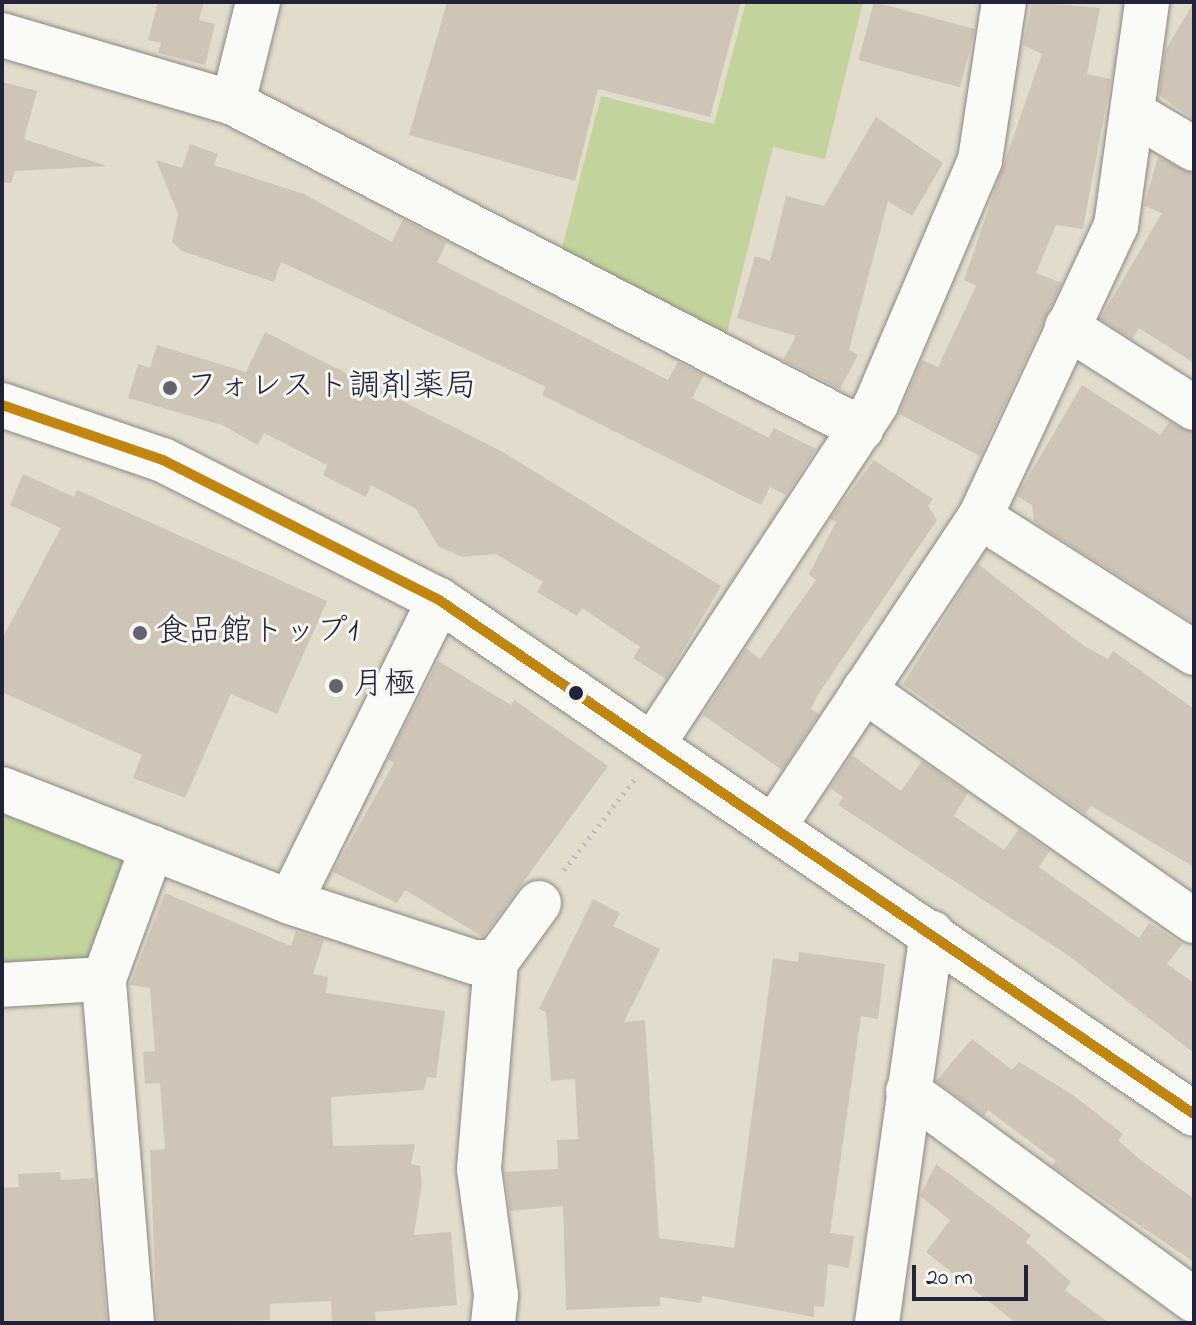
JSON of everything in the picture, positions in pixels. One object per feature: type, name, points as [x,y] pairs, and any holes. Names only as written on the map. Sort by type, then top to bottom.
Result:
[{"type":"street","points":[[233,103],[258,2]]},
{"type":"street","points":[[647,757],[862,429],[980,160],[1004,2]]},
{"type":"street","points":[[775,825],[980,517],[1116,226],[1147,2]]},
{"type":"street","points":[[2,35],[233,103],[862,429]]},
{"type":"street","points":[[1133,113],[1194,149]]},
{"type":"street","points":[[1067,327],[1194,408]]},
{"type":"street","points":[[2,405],[163,460],[439,600],[647,757],[775,825],[1194,1114]]},
{"type":"street","points":[[980,517],[1194,653]]},
{"type":"street","points":[[290,902],[439,600]]},
{"type":"street","points":[[864,690],[1194,921]]},
{"type":"street","points":[[2,789],[290,902],[474,962],[496,962]]},
{"type":"street","points":[[132,1323],[104,979],[152,848]]},
{"type":"street","points":[[493,1323],[496,1295],[479,1169],[496,962],[539,903]]},
{"type":"street","points":[[877,1323],[932,933]]},
{"type":"street","points":[[2,985],[104,979]]},
{"type":"street","points":[[908,1091],[1194,1300]]},
{"type":"path","points":[[539,903],[647,757]]},
{"type":"green space","points":[[746,2],[863,2],[825,159],[773,147],[725,341],[560,256],[601,96],[714,124]]},
{"type":"green space","points":[[2,804],[120,848],[126,869],[97,956],[85,964],[2,970]]},
{"type":"building","points":[[158,2],[204,2],[199,20],[215,24],[205,65],[158,53],[161,43],[148,40]]},
{"type":"building","points":[[447,2],[741,2],[710,117],[598,89],[575,181],[409,135]]},
{"type":"building","points":[[874,2],[975,29],[960,87],[858,60]]},
{"type":"building","points":[[1032,2],[1100,8],[1087,74],[1111,79],[1083,229],[1056,225],[1036,273],[1062,283],[980,456],[899,414],[922,360],[938,367],[976,286],[964,280],[1042,54],[1023,45]]},
{"type":"building","points":[[1194,2],[1194,120],[1159,95],[1165,51]]},
{"type":"building","points":[[2,82],[37,91],[24,139],[107,166],[15,171],[11,183],[2,182]]},
{"type":"building","points":[[876,117],[943,163],[912,216],[888,201],[849,350],[858,355],[840,389],[783,360],[796,336],[737,318],[755,256],[770,261],[786,196],[824,206]]},
{"type":"building","points":[[190,144],[218,154],[214,165],[304,194],[392,242],[403,219],[447,242],[437,262],[668,380],[678,362],[704,375],[692,398],[769,438],[774,428],[816,449],[786,495],[770,487],[761,505],[542,395],[546,387],[281,262],[274,282],[182,251],[172,242],[178,214],[156,160],[182,168]]},
{"type":"building","points":[[1158,157],[1194,174],[1194,363],[1139,328],[1132,339],[1100,319],[1162,213],[1144,206]]},
{"type":"building","points":[[265,332],[501,451],[721,586],[666,679],[633,658],[640,647],[582,608],[577,616],[537,592],[543,582],[496,554],[462,557],[439,547],[416,509],[371,485],[366,497],[323,475],[327,465],[264,433],[258,445],[222,425],[128,398],[138,364],[150,368],[157,345],[246,372]]},
{"type":"building","points":[[1082,385],[1160,435],[1169,422],[1194,433],[1194,623],[1034,522],[1032,505],[1017,496]]},
{"type":"building","points":[[874,460],[933,499],[928,506],[937,520],[817,696],[811,709],[819,714],[782,770],[703,715],[746,648],[760,659],[816,580],[809,574],[836,522],[830,519]]},
{"type":"building","points":[[23,474],[74,497],[77,490],[327,601],[277,714],[231,694],[185,798],[133,778],[142,755],[2,692],[2,639],[61,528],[10,505]]},
{"type":"building","points":[[978,564],[1084,646],[1108,659],[1113,651],[1194,709],[1194,867],[1091,806],[1085,814],[903,684]]},
{"type":"building","points":[[438,661],[511,705],[514,700],[608,766],[483,937],[405,890],[397,903],[333,872],[394,763],[388,759]]},
{"type":"building","points":[[852,755],[901,791],[922,761],[968,793],[954,816],[1004,850],[1019,829],[1050,851],[1039,867],[1139,938],[1149,923],[1182,944],[1167,964],[1194,983],[1194,1053],[1069,956],[838,805],[843,797],[830,788]]},
{"type":"building","points":[[165,893],[291,946],[296,931],[324,940],[313,974],[328,977],[326,993],[445,1011],[436,1078],[427,1077],[424,1090],[331,1097],[333,1146],[415,1144],[411,1164],[420,1166],[422,1183],[414,1235],[451,1232],[457,1305],[375,1312],[376,1323],[332,1323],[331,1301],[270,1304],[270,1320],[157,1323],[150,1150],[165,1149],[160,1083],[145,1084],[143,1052],[155,1051],[150,988],[130,985]]},
{"type":"building","points":[[593,899],[620,913],[613,926],[660,949],[624,1022],[645,1020],[659,1238],[734,1248],[773,958],[798,962],[799,952],[885,964],[878,1019],[861,1016],[830,1233],[854,1236],[849,1268],[828,1264],[824,1307],[814,1306],[814,1317],[702,1296],[701,1303],[660,1297],[660,1306],[566,1310],[563,1206],[510,1211],[505,1172],[558,1169],[557,1140],[578,1139],[575,1079],[551,1081],[546,1012],[539,1009]]},
{"type":"building","points":[[972,1039],[1012,1070],[1019,1062],[1073,1095],[1123,1134],[1118,1140],[1138,1158],[1194,1199],[1194,1262],[1052,1166],[1056,1161],[988,1110],[984,1116],[936,1081]]},
{"type":"building","points":[[936,1164],[1031,1235],[1026,1242],[1071,1282],[1065,1290],[1109,1323],[1016,1323],[926,1252],[950,1220],[920,1196]]},
{"type":"building","points":[[60,1172],[61,1180],[94,1178],[107,1323],[2,1323],[2,1188],[19,1187],[18,1174]]},
{"type":"transit line","points":[[2,405],[163,460],[439,600],[1194,1114]]},
{"type":"place","name":"フォレスト調剤薬局","points":[[170,388]]},
{"type":"place","name":"食品館トップ1","points":[[140,633]]},
{"type":"place","name":"月極","points":[[336,686]]}]
